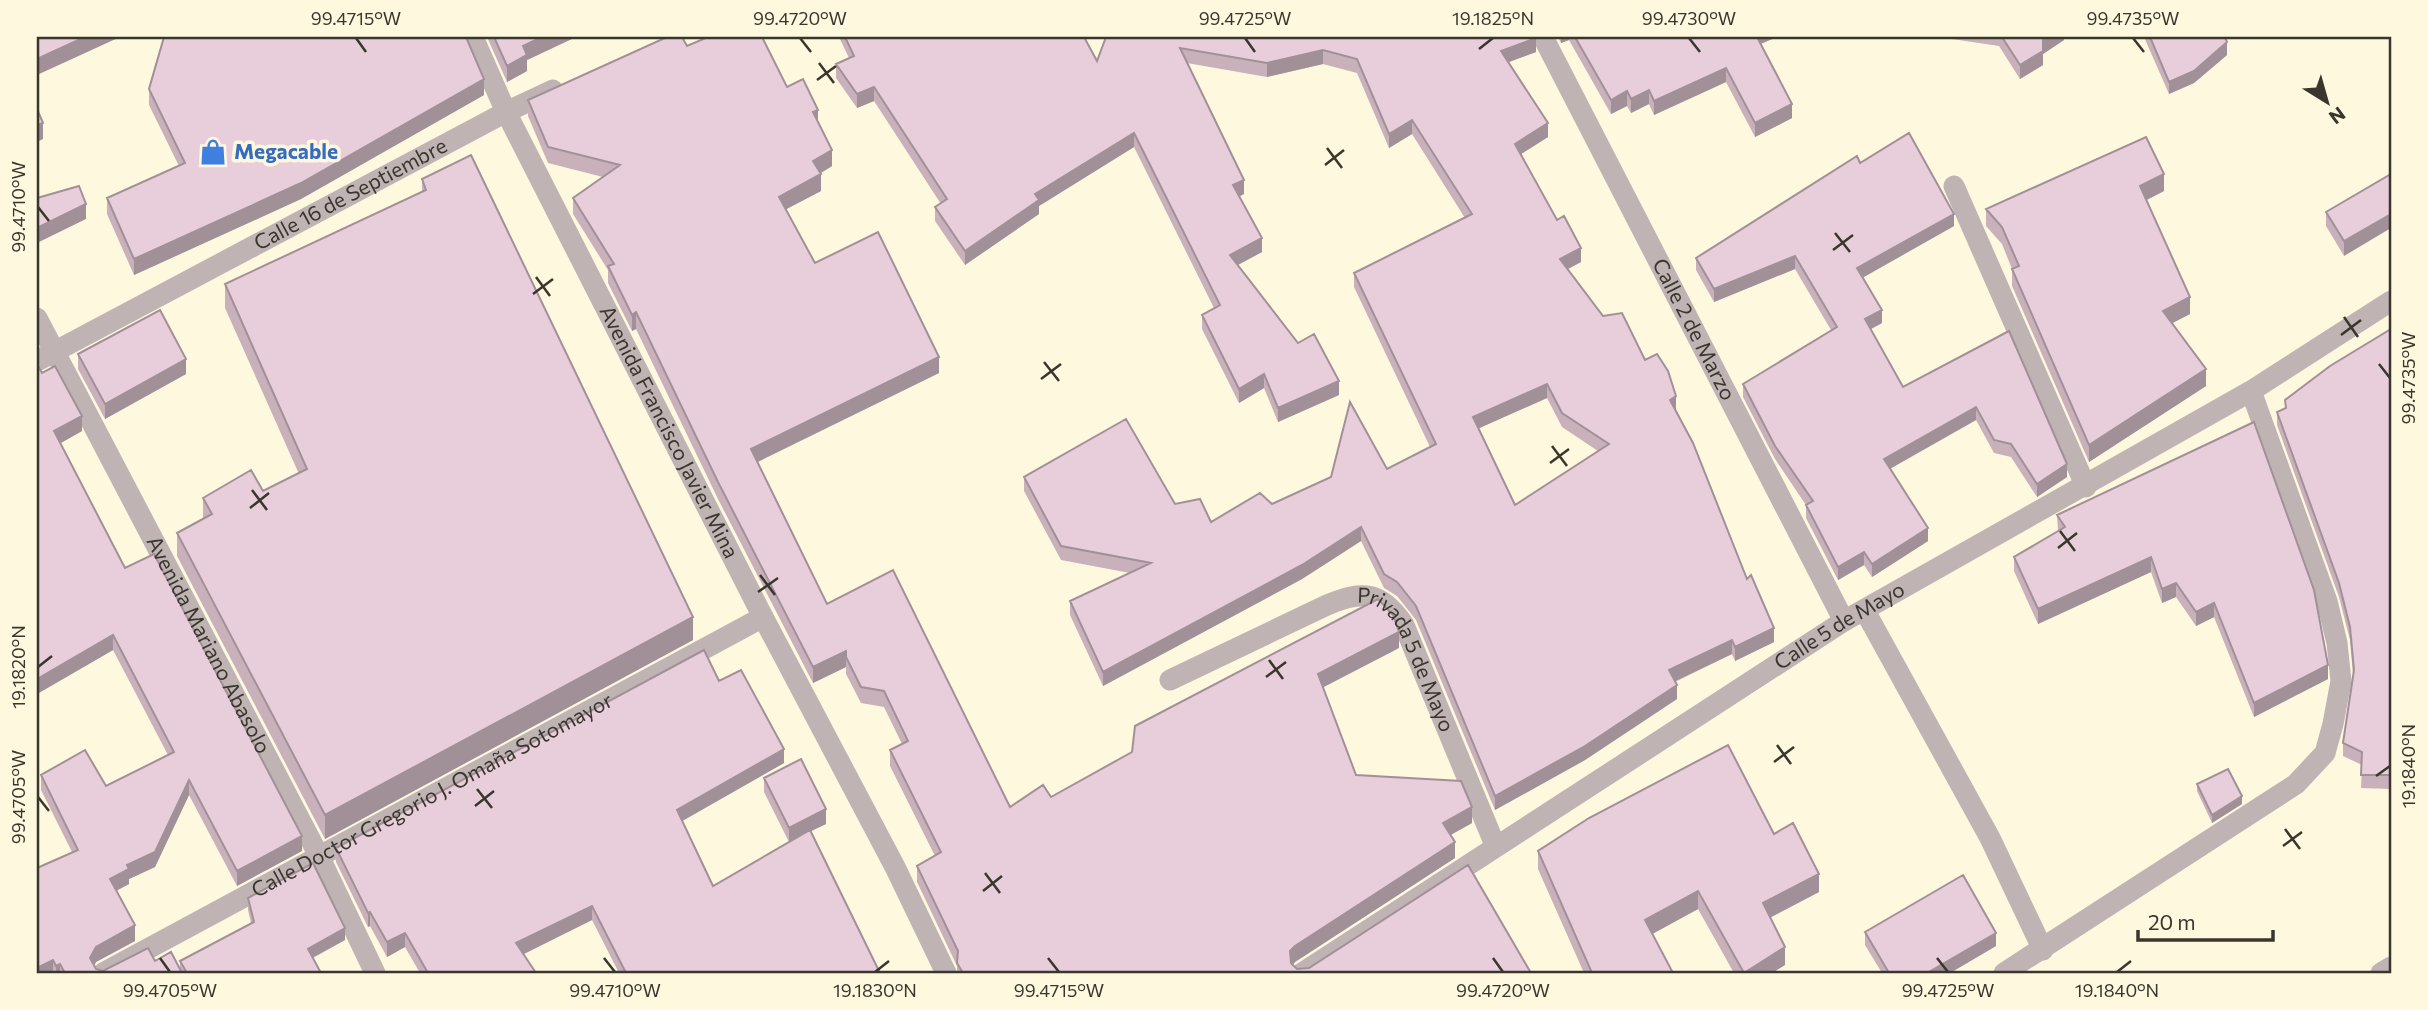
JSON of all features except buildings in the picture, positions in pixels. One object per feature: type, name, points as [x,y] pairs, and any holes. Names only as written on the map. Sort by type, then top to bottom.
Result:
[{"type":"street","name":"Avenida Francisco Javier Mina","points":[[472,37],[506,111],[762,617],[895,867],[946,973]]},
{"type":"street","name":"Calle 2 de Marzo","points":[[1543,37],[1844,621]]},
{"type":"street","name":"Calle 16 de Septiembre","points":[[45,356],[506,111],[569,83]]},
{"type":"street","points":[[1954,186],[2086,487]]},
{"type":"street","name":"Calle 5 de Mayo","points":[[1302,973],[1495,845],[1844,621],[2086,487],[2251,391],[2391,301]]},
{"type":"street","name":"Avenida Mariano Abasolo","points":[[37,318],[45,356],[319,856],[375,973]]},
{"type":"street","points":[[2004,973],[2297,785],[2325,753],[2342,681],[2337,643],[2327,601],[2251,391]]},
{"type":"street","name":"Privada 5 de Mayo","points":[[1170,680],[1327,605],[1348,597],[1370,595],[1391,606],[1404,625],[1495,845]]},
{"type":"street","points":[[1865,611],[1990,838],[2043,950]]},
{"type":"street","name":"Calle Doctor Gregorio J. Omaña Sotomayor","points":[[103,973],[762,617]]},
{"type":"street","points":[[2381,973],[2391,967]]},
{"type":"place","name":"Megacable","points":[[213,152]]}]
